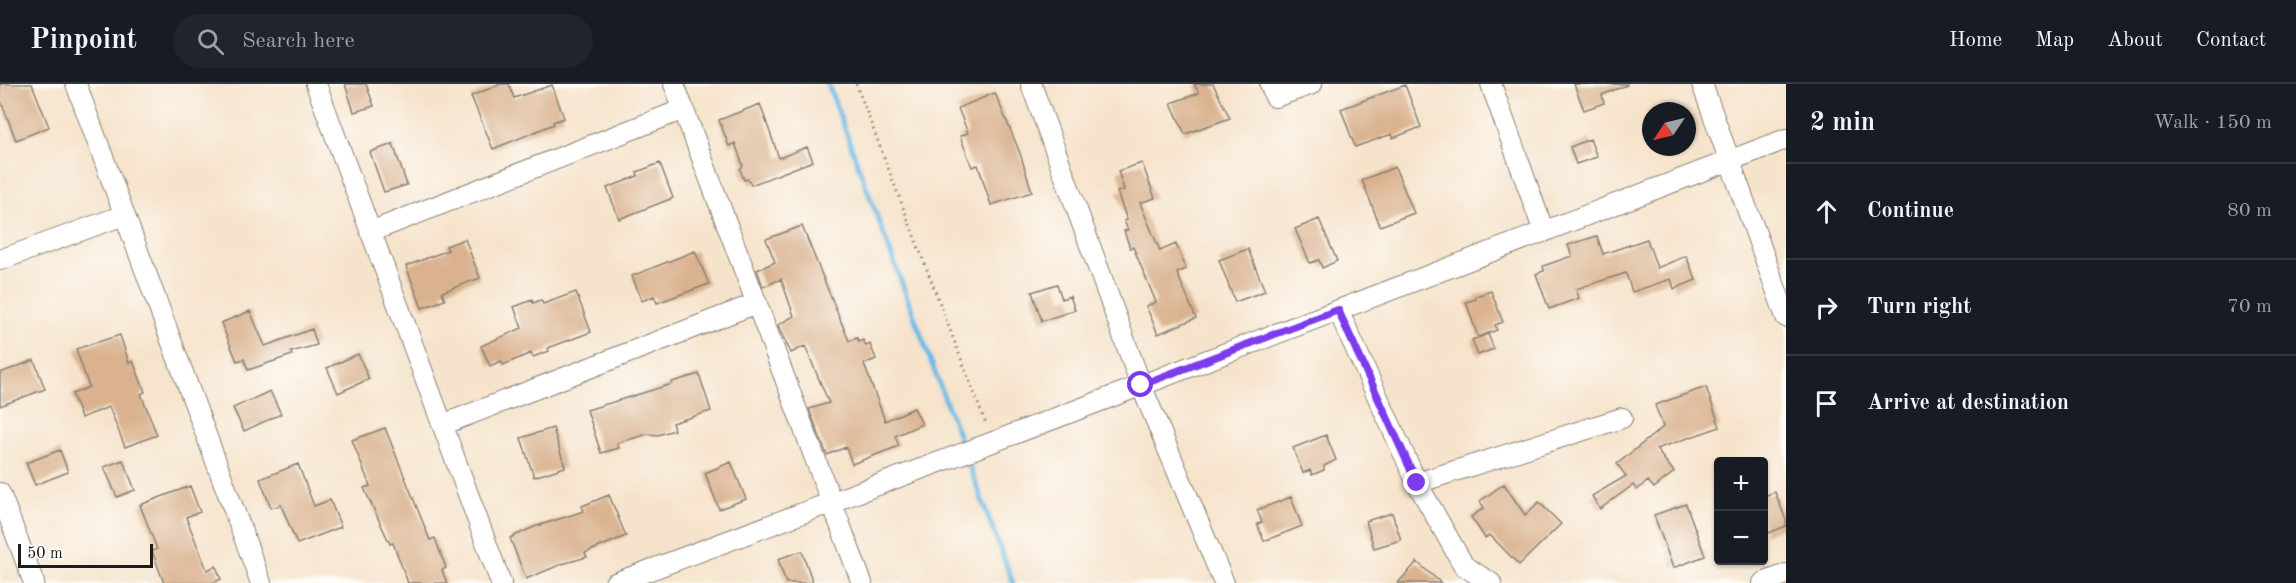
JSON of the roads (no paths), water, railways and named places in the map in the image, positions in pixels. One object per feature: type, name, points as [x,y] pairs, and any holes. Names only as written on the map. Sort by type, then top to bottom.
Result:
[{"type":"street","points":[[76,84],[261,583]]},
{"type":"street","points":[[316,84],[501,583]]},
{"type":"street","points":[[674,84],[862,583]]},
{"type":"street","points":[[1031,84],[1141,385],[1224,583]]},
{"type":"street","points":[[1270,84],[1275,98],[1312,84]]},
{"type":"street","points":[[1491,84],[1544,232]]},
{"type":"street","points":[[1702,84],[1786,317]]},
{"type":"street","points":[[370,232],[684,109]]},
{"type":"street","points":[[615,583],[993,442],[1786,139]]},
{"type":"street","points":[[0,260],[124,216]]},
{"type":"street","points":[[442,425],[757,303]]},
{"type":"street","points":[[1338,310],[1417,483],[1464,566],[1491,583]]},
{"type":"street","points":[[1417,483],[1622,418]]},
{"type":"street","points":[[0,493],[34,583]]},
{"type":"street","points":[[1763,583],[1786,574]]},
{"type":"waterway","points":[[828,84],[963,448]]},
{"type":"waterway","points":[[966,457],[1013,583]]}]
